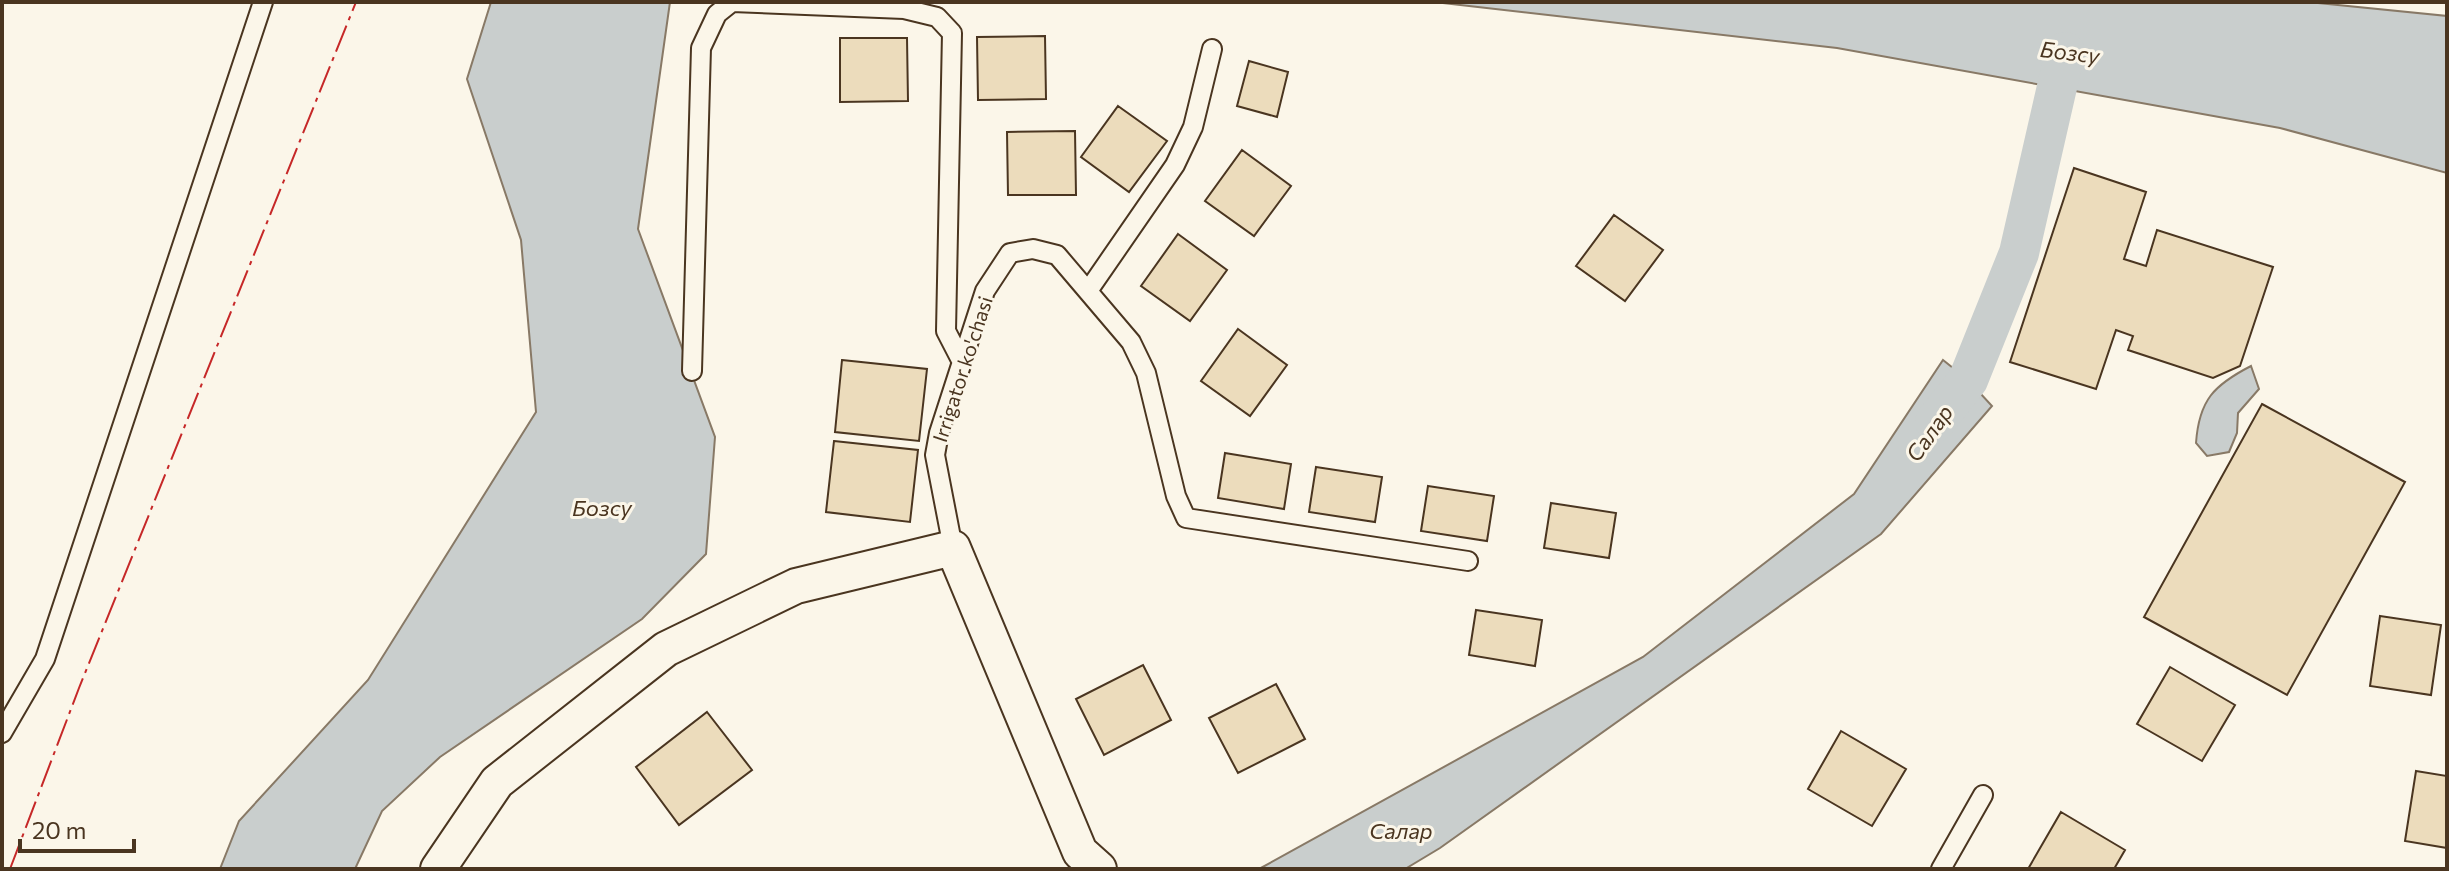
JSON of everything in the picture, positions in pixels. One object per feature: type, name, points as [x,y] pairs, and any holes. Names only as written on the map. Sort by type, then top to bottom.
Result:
[{"type":"street","points":[[438,869],[497,782],[666,649],[796,586],[953,548]]},
{"type":"street","name":"Irrigator ko'chasi","points":[[953,548],[1080,852],[1099,869]]},
{"type":"lane","points":[[2,733],[45,659],[263,2]]},
{"type":"lane","points":[[692,371],[701,48],[717,14],[732,2],[904,9],[937,17],[952,33],[946,331],[962,362]]},
{"type":"lane","points":[[1088,291],[1175,165],[1193,127],[1212,49]]},
{"type":"lane","name":"Irrigator ko'chasi","points":[[953,548],[935,455],[939,433],[985,291],[1010,253],[1033,249],[1057,255],[1131,342],[1146,373],[1176,496],[1186,518],[1468,561]]},
{"type":"lane","points":[[1941,869],[1983,795]]},
{"type":"water","name":"Бозсу","points":[[491,2],[670,2],[638,229],[715,437],[706,554],[642,619],[440,757],[382,811],[355,869],[220,869],[239,821],[368,680],[536,412],[521,240],[467,79]]},
{"type":"water","name":"Бозсу","points":[[1434,2],[2308,2],[2447,16],[2447,173],[2280,128],[1837,48]]},
{"type":"water","name":"Салар","points":[[1943,360],[1968,380],[1992,406],[1881,534],[1440,848],[1405,869],[1259,869],[1643,657],[1854,494]]},
{"type":"water","points":[[2251,366],[2259,389],[2238,413],[2237,433],[2229,452],[2207,456],[2196,443],[2205,405],[2218,387]]},
{"type":"building","points":[[1045,36],[1046,99],[978,100],[977,37]]},
{"type":"building","points":[[840,38],[907,38],[908,101],[840,102]]},
{"type":"building","points":[[1249,61],[1288,72],[1277,117],[1237,106]]},
{"type":"building","points":[[1118,106],[1167,141],[1129,192],[1081,157]]},
{"type":"building","points":[[1075,131],[1076,195],[1008,195],[1007,132]]},
{"type":"building","points":[[1242,150],[1291,186],[1254,236],[1205,201]]},
{"type":"building","points":[[2074,168],[2146,192],[2124,259],[2146,266],[2157,230],[2273,267],[2240,366],[2213,378],[2128,350],[2133,336],[2116,330],[2096,389],[2010,362]]},
{"type":"building","points":[[1614,215],[1663,250],[1625,301],[1576,266]]},
{"type":"building","points":[[1178,234],[1227,270],[1190,321],[1141,286]]},
{"type":"building","points":[[1238,329],[1287,365],[1250,416],[1201,381]]},
{"type":"building","points":[[842,360],[927,369],[919,441],[835,432]]},
{"type":"building","points":[[2262,404],[2405,482],[2287,695],[2144,617]]},
{"type":"building","points":[[834,441],[918,450],[910,522],[826,512]]},
{"type":"building","points":[[1225,453],[1291,464],[1284,509],[1218,498]]},
{"type":"building","points":[[1316,467],[1382,477],[1375,522],[1309,512]]},
{"type":"building","points":[[1428,486],[1494,496],[1487,541],[1421,531]]},
{"type":"building","points":[[1551,503],[1616,513],[1609,558],[1544,548]]},
{"type":"building","points":[[1476,610],[1542,620],[1535,666],[1469,655]]},
{"type":"building","points":[[2380,616],[2441,625],[2431,695],[2370,686]]},
{"type":"building","points":[[1143,665],[1171,720],[1104,755],[1076,699]]},
{"type":"building","points":[[2170,667],[2235,705],[2202,761],[2137,724]]},
{"type":"building","points":[[1276,684],[1305,739],[1238,773],[1209,718]]},
{"type":"building","points":[[707,712],[752,770],[679,825],[636,767]]},
{"type":"building","points":[[1841,731],[1906,769],[1872,826],[1808,789]]},
{"type":"building","points":[[2416,771],[2447,776],[2447,848],[2405,841]]},
{"type":"building","points":[[2061,812],[2125,850],[2114,869],[2028,869]]},
{"type":"waterway","name":"Салар","points":[[1935,422],[1968,380],[2019,253],[2065,52]]},
{"type":"power","points":[[10,869],[79,688],[356,2]]}]
